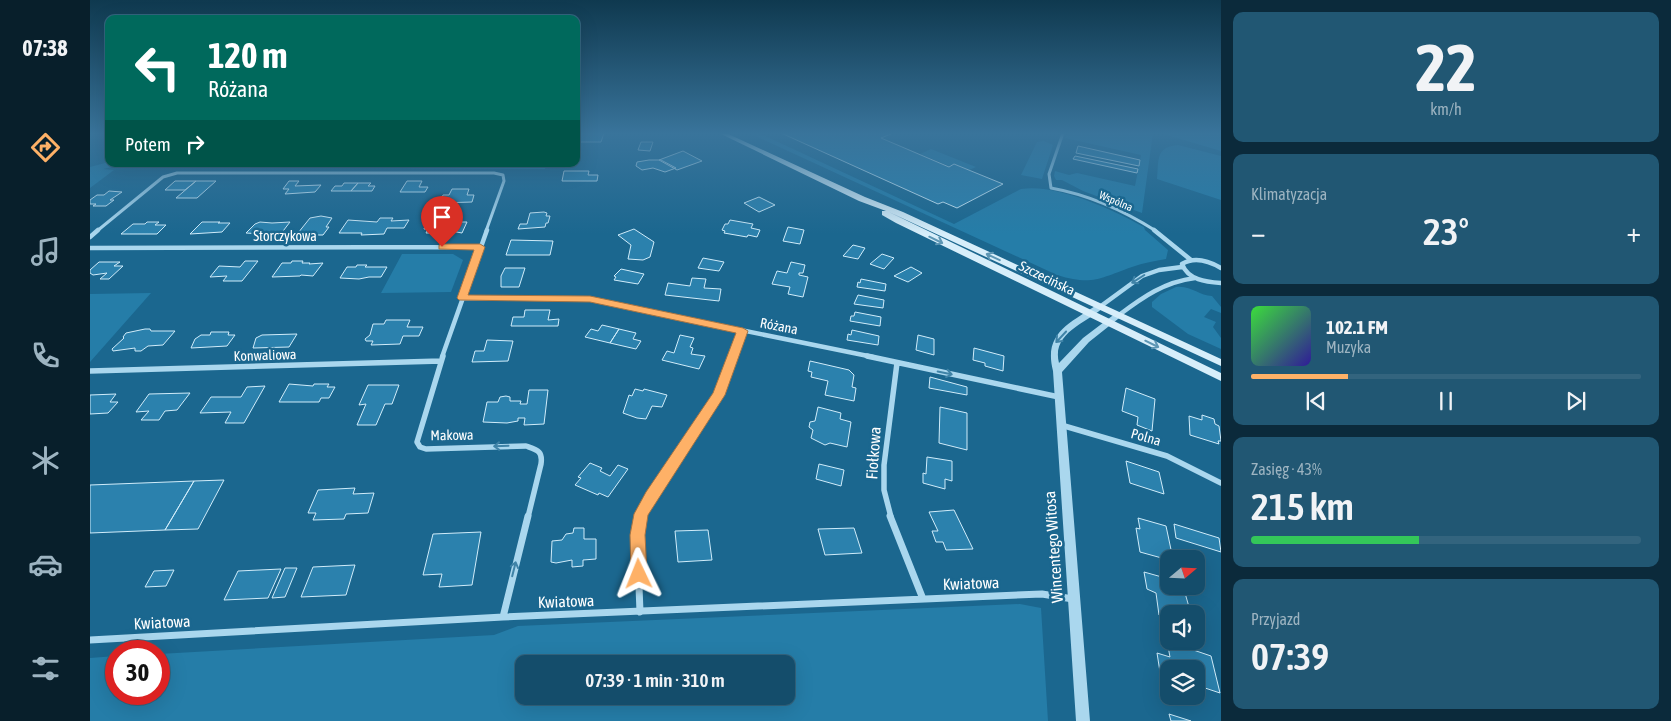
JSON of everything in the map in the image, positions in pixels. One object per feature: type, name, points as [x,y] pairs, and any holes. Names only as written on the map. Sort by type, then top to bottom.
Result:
[{"type":"main road","name":"Szczecińska","points":[[793,167],[1221,363]]},
{"type":"main road","name":"Szczecińska","points":[[862,199],[899,222],[1221,377]]},
{"type":"street","name":"Wspólna","points":[[1051,167],[1049,174],[1051,188],[1076,194],[1144,223],[1169,240],[1190,260]]},
{"type":"street","name":"Makowa","points":[[90,236],[157,182],[169,175],[193,172],[484,173],[503,175],[504,181],[462,298],[417,442],[420,447],[426,449],[526,446],[534,447],[542,456],[503,617]]},
{"type":"street","name":"Storczykowa","points":[[90,248],[480,247]]},
{"type":"street","points":[[1182,267],[1183,262],[1190,260],[1205,261],[1221,268]]},
{"type":"street","points":[[1090,314],[1142,276],[1159,270],[1182,267],[1196,278],[1208,282],[1221,283]]},
{"type":"street","points":[[1057,371],[1086,340],[1161,284],[1174,280],[1196,278]]},
{"type":"street","name":"Różana","points":[[462,298],[590,299],[1059,397]]},
{"type":"street","name":"Wincentego Witosa","points":[[1083,721],[1057,371],[1053,361],[1054,344],[1062,334],[1090,314]]},
{"type":"street","points":[[640,612],[638,535],[641,514],[651,496],[719,395],[743,331]]},
{"type":"street","name":"Konwaliowa","points":[[90,371],[441,361]]},
{"type":"street","name":"Fiołkowa","points":[[897,363],[884,465],[884,490],[891,518],[923,599]]},
{"type":"street","name":"Polna","points":[[1060,425],[1167,456],[1221,483]]},
{"type":"street","name":"Kwiatowa","points":[[90,640],[503,617],[1042,594],[1073,600]]},
{"type":"shaded area","points":[[90,167],[111,167],[103,169],[114,170],[90,188]]},
{"type":"shaded area","points":[[371,167],[545,167],[545,169],[368,168]]},
{"type":"shaded area","points":[[822,167],[831,167],[954,224],[1021,189],[1051,190],[1084,199],[1117,213],[1144,227],[1168,250],[1166,259],[1140,264],[1096,279],[1079,280],[1057,275]]},
{"type":"shaded area","points":[[961,167],[976,167],[969,170]]},
{"type":"shaded area","points":[[1025,167],[1046,167],[1042,179],[1021,175]]},
{"type":"shaded area","points":[[1139,167],[1148,167],[1142,213],[1083,191],[1062,180],[1056,180],[1054,176],[1055,171],[1069,175],[1077,173],[1135,186]]},
{"type":"shaded area","points":[[1158,167],[1221,167],[1221,200],[1157,179]]},
{"type":"shaded area","points":[[402,254],[453,254],[463,260],[451,292],[381,293]]},
{"type":"shaded area","points":[[1176,287],[1212,296],[1221,307],[1221,313],[1211,309],[1204,317],[1216,322],[1213,327],[1221,338],[1221,349],[1188,334],[1152,307],[1152,302],[1161,294]]},
{"type":"shaded area","points":[[151,293],[90,362],[90,294]]},
{"type":"shaded area","points":[[1020,604],[1041,608],[1048,721],[90,721],[90,658],[105,657],[105,705],[170,705],[170,653],[494,635],[518,626]]},
{"type":"building","points":[[637,167],[676,168],[665,172],[653,168],[642,170]]},
{"type":"building","points":[[671,167],[686,167],[677,170]]},
{"type":"building","points":[[855,167],[960,167],[1003,184],[957,208],[943,202],[938,204]]},
{"type":"building","points":[[1108,167],[1138,169],[1137,173]]},
{"type":"building","points":[[564,171],[589,171],[588,175],[598,175],[597,181],[562,181]]},
{"type":"building","points":[[175,181],[196,181],[185,190],[165,190]]},
{"type":"building","points":[[196,181],[216,181],[197,198],[176,198]]},
{"type":"building","points":[[289,181],[299,181],[295,186],[321,185],[315,192],[285,194],[289,189],[283,189]]},
{"type":"building","points":[[407,181],[422,181],[419,187],[428,187],[425,192],[400,192]]},
{"type":"building","points":[[344,183],[358,183],[351,191],[331,191],[335,186],[342,186]]},
{"type":"building","points":[[358,183],[371,183],[368,186],[375,186],[372,191],[351,191]]},
{"type":"building","points":[[452,189],[469,189],[467,195],[474,195],[472,202],[439,203],[443,195],[449,195]]},
{"type":"building","points":[[109,191],[122,192],[110,200],[114,200],[106,206],[93,206],[96,204],[90,204],[90,200],[97,195],[104,195]]},
{"type":"building","points":[[759,197],[775,205],[759,212],[744,203]]},
{"type":"building","points":[[530,213],[547,213],[546,216],[550,216],[545,227],[518,229],[520,224],[527,224]]},
{"type":"building","points":[[321,216],[332,218],[326,227],[329,227],[323,235],[310,235],[312,232],[298,233],[310,218]]},
{"type":"building","points":[[380,218],[393,218],[391,221],[409,220],[404,228],[387,228],[384,234],[361,235],[362,233],[339,233],[348,220],[377,222]]},
{"type":"building","points":[[730,220],[753,224],[751,228],[760,230],[757,237],[724,233],[725,231],[722,230]]},
{"type":"building","points":[[147,222],[159,222],[155,225],[166,225],[157,234],[121,234],[133,224],[145,224]]},
{"type":"building","points":[[202,222],[230,223],[222,232],[190,234]]},
{"type":"building","points":[[260,222],[290,222],[280,235],[246,233],[255,224]]},
{"type":"building","points":[[432,222],[467,222],[462,233],[451,231],[451,233],[426,233],[428,229],[424,229],[425,226],[430,225]]},
{"type":"building","points":[[788,227],[804,230],[800,244],[783,241]]},
{"type":"building","points":[[634,229],[654,242],[650,257],[643,260],[628,259],[631,245],[618,235]]},
{"type":"building","points":[[511,240],[553,241],[550,255],[506,255]]},
{"type":"building","points":[[853,245],[865,248],[858,259],[843,256]]},
{"type":"building","points":[[882,254],[894,258],[884,269],[870,264]]},
{"type":"building","points":[[703,258],[724,262],[719,271],[698,268]]},
{"type":"building","points":[[245,261],[258,261],[242,281],[223,281],[227,276],[210,277],[219,266],[240,267]]},
{"type":"building","points":[[292,261],[303,261],[302,263],[309,264],[323,263],[313,276],[272,277],[282,263],[291,263]]},
{"type":"building","points":[[99,262],[120,262],[114,266],[123,266],[109,279],[100,279],[107,273],[93,275],[90,273],[90,270]]},
{"type":"building","points":[[791,262],[805,265],[803,273],[799,273],[799,275],[808,277],[803,297],[788,294],[790,287],[772,284],[777,271],[787,273]]},
{"type":"building","points":[[357,265],[387,267],[381,277],[340,278],[347,267],[356,267]]},
{"type":"building","points":[[911,267],[922,273],[908,282],[894,276]]},
{"type":"building","points":[[505,268],[525,268],[519,287],[501,287],[501,276]]},
{"type":"building","points":[[621,269],[644,274],[638,284],[614,280],[616,277],[614,276]]},
{"type":"building","points":[[692,278],[706,279],[704,288],[721,289],[719,301],[665,295],[668,283],[690,286]]},
{"type":"building","points":[[861,279],[886,284],[885,291],[857,287]]},
{"type":"building","points":[[858,295],[884,300],[883,308],[854,304]]},
{"type":"building","points":[[525,310],[550,310],[548,320],[559,319],[558,326],[511,326],[513,317],[524,317]]},
{"type":"building","points":[[855,312],[881,317],[880,326],[850,321],[851,316],[854,316]]},
{"type":"building","points":[[386,320],[410,320],[407,327],[423,327],[419,336],[403,336],[400,344],[371,345],[373,341],[366,341],[365,339],[370,335],[373,324],[384,324]]},
{"type":"building","points":[[602,325],[619,329],[610,343],[585,337],[591,329],[598,331]]},
{"type":"building","points":[[150,329],[151,331],[175,331],[163,345],[148,346],[141,351],[135,351],[135,348],[113,351],[112,349],[124,338],[126,333]]},
{"type":"building","points":[[619,329],[636,333],[633,339],[641,341],[636,349],[610,343]]},
{"type":"building","points":[[852,330],[879,336],[878,345],[847,340],[848,334],[851,335]]},
{"type":"building","points":[[211,332],[229,332],[228,335],[235,335],[227,346],[191,348],[195,339],[201,335],[210,335]]},
{"type":"building","points":[[297,334],[289,347],[253,348],[256,338],[262,335]]},
{"type":"building","points":[[680,335],[694,338],[690,347],[693,348],[691,354],[705,356],[699,369],[662,360],[667,351],[674,353]]},
{"type":"building","points":[[918,335],[934,339],[934,355],[916,350]]},
{"type":"building","points":[[487,340],[513,341],[508,361],[472,362],[475,351],[484,351]]},
{"type":"building","points":[[974,348],[1004,356],[1003,371],[985,366],[985,363],[973,360]]},
{"type":"building","points":[[810,361],[849,370],[854,375],[852,387],[856,388],[854,401],[825,395],[828,381],[811,377],[812,372],[808,371]]},
{"type":"building","points":[[930,377],[967,387],[967,395],[929,388]]},
{"type":"building","points":[[289,384],[313,386],[314,384],[329,384],[327,387],[335,387],[329,398],[321,398],[319,402],[279,402]]},
{"type":"building","points":[[368,385],[399,385],[392,404],[385,404],[376,425],[357,425],[366,404],[359,405]]},
{"type":"building","points":[[265,386],[244,423],[225,423],[231,412],[200,413],[211,397],[241,397],[247,387]]},
{"type":"building","points":[[1126,388],[1155,399],[1152,431],[1137,425],[1138,417],[1122,411]]},
{"type":"building","points":[[635,389],[643,391],[644,389],[667,395],[662,407],[652,406],[646,419],[637,418],[623,413],[629,395],[632,396]]},
{"type":"building","points":[[529,390],[548,390],[544,424],[524,425],[525,418],[518,418],[518,421],[507,423],[483,422],[487,402],[498,402],[500,397],[506,396],[510,397],[510,401],[521,401],[520,404],[527,404]]},
{"type":"building","points":[[190,393],[177,410],[165,411],[159,420],[141,420],[149,411],[136,412],[149,394]]},
{"type":"building","points":[[116,394],[110,402],[118,402],[108,413],[90,414],[90,395]]},
{"type":"building","points":[[818,407],[841,413],[840,419],[851,422],[847,447],[830,443],[825,445],[811,438],[813,430],[809,427],[810,422],[815,421]]},
{"type":"building","points":[[940,407],[967,413],[967,450],[939,443]]},
{"type":"building","points":[[1202,415],[1214,419],[1215,424],[1219,426],[1221,441],[1218,441],[1219,444],[1190,435],[1189,416],[1202,420]]},
{"type":"building","points":[[927,457],[952,461],[952,481],[945,479],[945,489],[923,483],[923,473],[926,474]]},
{"type":"building","points":[[1126,461],[1159,472],[1164,494],[1130,483]]},
{"type":"building","points":[[590,463],[602,468],[600,471],[610,476],[618,465],[628,469],[608,497],[599,493],[598,495],[575,485],[581,478],[578,477]]},
{"type":"building","points":[[819,464],[844,470],[841,486],[816,479]]},
{"type":"building","points":[[224,480],[198,529],[165,530],[194,481]]},
{"type":"building","points":[[194,481],[165,530],[90,533],[90,485]]},
{"type":"building","points":[[355,488],[353,494],[374,493],[368,513],[346,514],[344,519],[313,520],[316,513],[308,513],[318,490]]},
{"type":"building","points":[[954,510],[973,549],[946,550],[943,542],[936,542],[932,531],[938,531],[929,512]]},
{"type":"building","points":[[1138,518],[1166,526],[1171,550],[1160,550],[1160,558],[1140,552],[1136,528],[1140,529]]},
{"type":"building","points":[[1174,524],[1219,538],[1221,552],[1176,538]]},
{"type":"building","points":[[574,528],[584,528],[584,539],[596,539],[596,559],[583,560],[583,566],[572,567],[572,560],[551,562],[552,541],[562,540],[566,534],[573,533]]},
{"type":"building","points":[[854,528],[862,553],[825,555],[818,529]]},
{"type":"building","points":[[708,530],[712,560],[678,562],[675,531]]},
{"type":"building","points":[[481,532],[472,585],[439,587],[442,574],[423,575],[433,534]]},
{"type":"building","points":[[355,565],[346,595],[301,597],[313,567]]},
{"type":"building","points":[[285,568],[297,568],[285,597],[272,598]]},
{"type":"building","points":[[281,569],[268,598],[224,600],[238,571]]},
{"type":"building","points":[[174,570],[166,586],[145,587],[154,571]]},
{"type":"building","points":[[1144,572],[1160,576],[1160,595],[1186,595],[1188,605],[1160,605],[1159,615],[1156,593],[1147,589]]},
{"type":"building","points":[[1169,650],[1193,650],[1211,656],[1220,693],[1205,688],[1205,660],[1160,660],[1160,672],[1157,653],[1170,657]]},
{"type":"building","points":[[1169,714],[1191,721],[1171,721]]},
{"type":"route","points":[[442,247],[480,247],[462,298],[590,299],[743,331],[719,395],[651,496],[641,514],[638,535],[639,574]]}]
